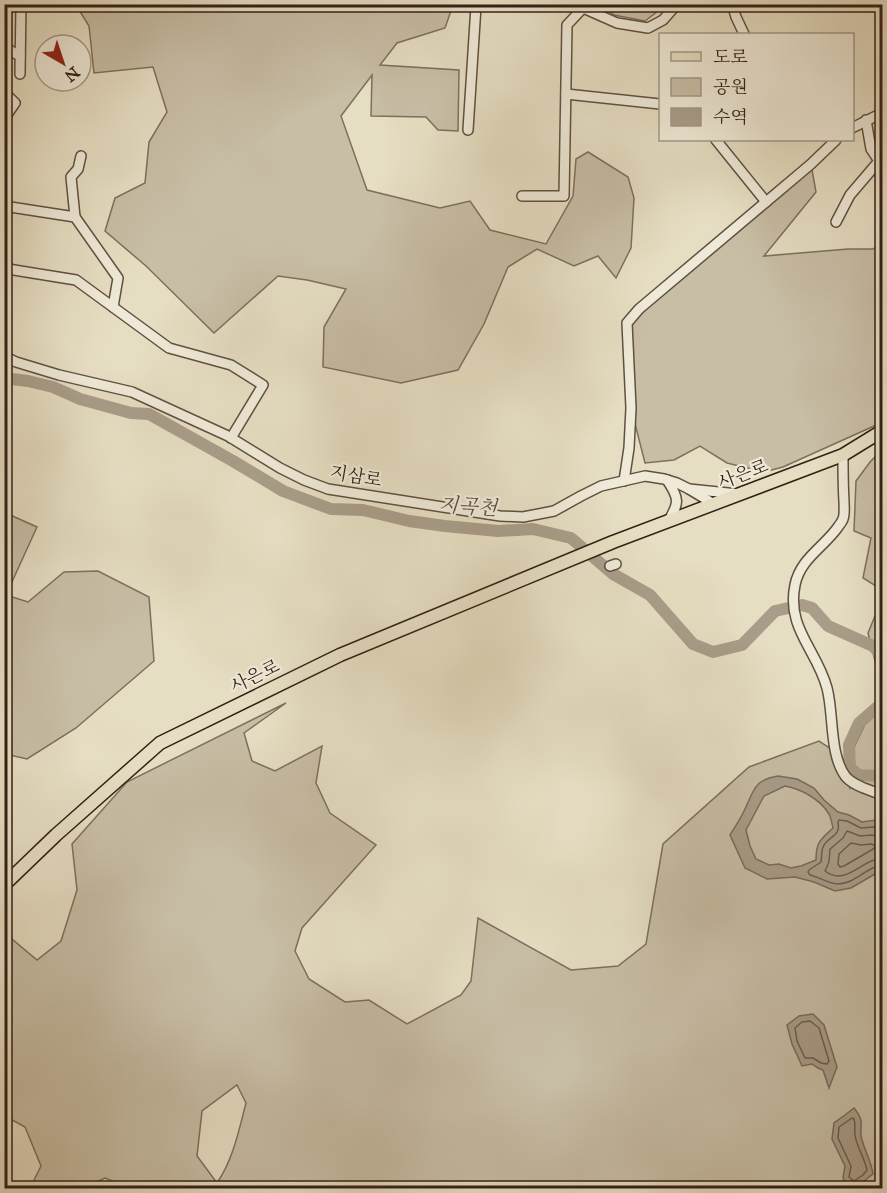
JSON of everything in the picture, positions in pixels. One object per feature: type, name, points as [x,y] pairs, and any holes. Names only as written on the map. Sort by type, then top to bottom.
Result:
[{"type":"main road","name":"사은로","points":[[4,885],[56,835],[160,743],[340,655],[613,542],[843,455],[882,431]]},
{"type":"street","points":[[20,74],[21,4]]},
{"type":"street","points":[[468,130],[477,4]]},
{"type":"street","points":[[522,196],[564,196],[567,25],[581,6],[617,23],[648,28],[663,20],[677,4]]},
{"type":"street","points":[[732,4],[744,33]]},
{"type":"street","points":[[4,47],[20,56]]},
{"type":"street","points":[[4,92],[15,103],[4,119]]},
{"type":"street","points":[[566,94],[659,104]]},
{"type":"street","points":[[854,127],[882,113]]},
{"type":"street","points":[[836,222],[850,195],[879,161],[871,149],[866,120]]},
{"type":"street","points":[[717,141],[766,202]]},
{"type":"street","points":[[624,481],[629,448],[631,408],[627,323],[639,309],[811,164],[835,141]]},
{"type":"street","points":[[81,156],[78,169],[71,177],[75,217],[118,278],[113,307]]},
{"type":"street","points":[[4,206],[75,217]]},
{"type":"street","points":[[4,267],[76,280],[169,348],[231,365],[263,385],[231,438]]},
{"type":"street","name":"지삼로","points":[[4,356],[59,375],[132,392],[202,423],[279,468],[328,489],[500,516],[523,517],[554,511],[602,486],[645,476],[667,480],[689,489],[714,504]]},
{"type":"street","points":[[843,455],[844,518],[832,536],[800,568],[795,582],[793,600],[795,617],[801,634],[820,669],[827,688],[833,740],[840,765],[846,776],[854,783],[882,795]]},
{"type":"street","points":[[667,480],[675,491],[677,503],[668,522]]},
{"type":"street","points":[[689,489],[740,494]]},
{"type":"green space","points":[[76,5],[453,5],[445,28],[397,43],[380,65],[459,70],[458,131],[438,130],[426,117],[371,116],[372,75],[341,116],[367,190],[440,208],[470,201],[490,230],[546,244],[573,196],[576,159],[588,152],[628,177],[634,198],[631,248],[616,278],[598,256],[574,266],[537,249],[508,267],[484,324],[458,370],[401,383],[323,367],[324,327],[346,289],[278,276],[214,333],[146,266],[105,231],[115,198],[145,183],[149,142],[167,112],[153,67],[94,73],[93,33],[90,33],[89,26]]},
{"type":"green space","points":[[601,5],[666,5],[645,21],[614,15]]},
{"type":"green space","points":[[811,164],[816,192],[764,256],[873,249],[882,243],[882,420],[874,426],[783,467],[764,472],[727,463],[700,446],[674,460],[645,463],[631,408],[627,323]]},
{"type":"green space","points":[[882,450],[882,590],[863,578],[871,538],[854,531],[856,481]]},
{"type":"green space","points":[[8,514],[37,527],[6,595],[28,602],[64,572],[98,571],[149,597],[154,661],[76,728],[27,759],[5,754],[4,521]]},
{"type":"green space","points":[[882,599],[882,688],[868,633]]},
{"type":"green space","points":[[882,688],[882,1188],[131,1188],[105,1178],[87,1186],[74,1188],[30,1188],[41,1166],[25,1127],[5,1116],[4,904],[12,939],[37,960],[61,941],[77,890],[72,844],[127,782],[286,703],[244,733],[252,761],[275,771],[322,746],[316,783],[330,813],[376,845],[302,928],[295,951],[309,979],[345,1002],[369,1000],[407,1024],[461,995],[471,981],[478,918],[571,970],[618,966],[646,944],[663,844],[749,767],[819,741],[842,756],[848,772],[850,788],[856,778],[870,780],[878,776],[859,775],[850,756]],"holes":[[[237,1085],[246,1103],[231,1155],[217,1183],[197,1156],[202,1111]]]},
{"type":"water","points":[[778,776],[797,779],[814,788],[838,812],[862,822],[876,820],[882,825],[882,870],[851,888],[835,891],[795,877],[767,879],[745,868],[730,835],[742,816],[753,791],[759,783]],"holes":[[[785,786],[804,792],[821,804],[829,814],[833,828],[820,842],[816,860],[791,868],[779,864],[769,865],[756,859],[746,830],[764,796]]]},
{"type":"water","points":[[813,1014],[824,1025],[837,1067],[829,1088],[823,1070],[812,1064],[802,1066],[792,1044],[787,1025],[799,1016]]},
{"type":"water","points":[[854,1108],[861,1119],[861,1136],[873,1174],[856,1187],[846,1184],[843,1178],[845,1166],[832,1139],[834,1123]]},
{"type":"waterway","name":"지곡천","points":[[4,376],[53,387],[80,399],[131,413],[149,414],[283,491],[331,509],[363,510],[409,521],[445,526],[498,531],[533,529],[571,538],[613,574],[650,595],[693,644],[713,652],[742,645],[775,611],[802,605],[812,608],[828,626],[873,646],[882,656]]},
{"type":"waterway","name":"지곡천","points":[[882,703],[859,723],[849,745],[850,768],[859,775],[882,776]]}]
